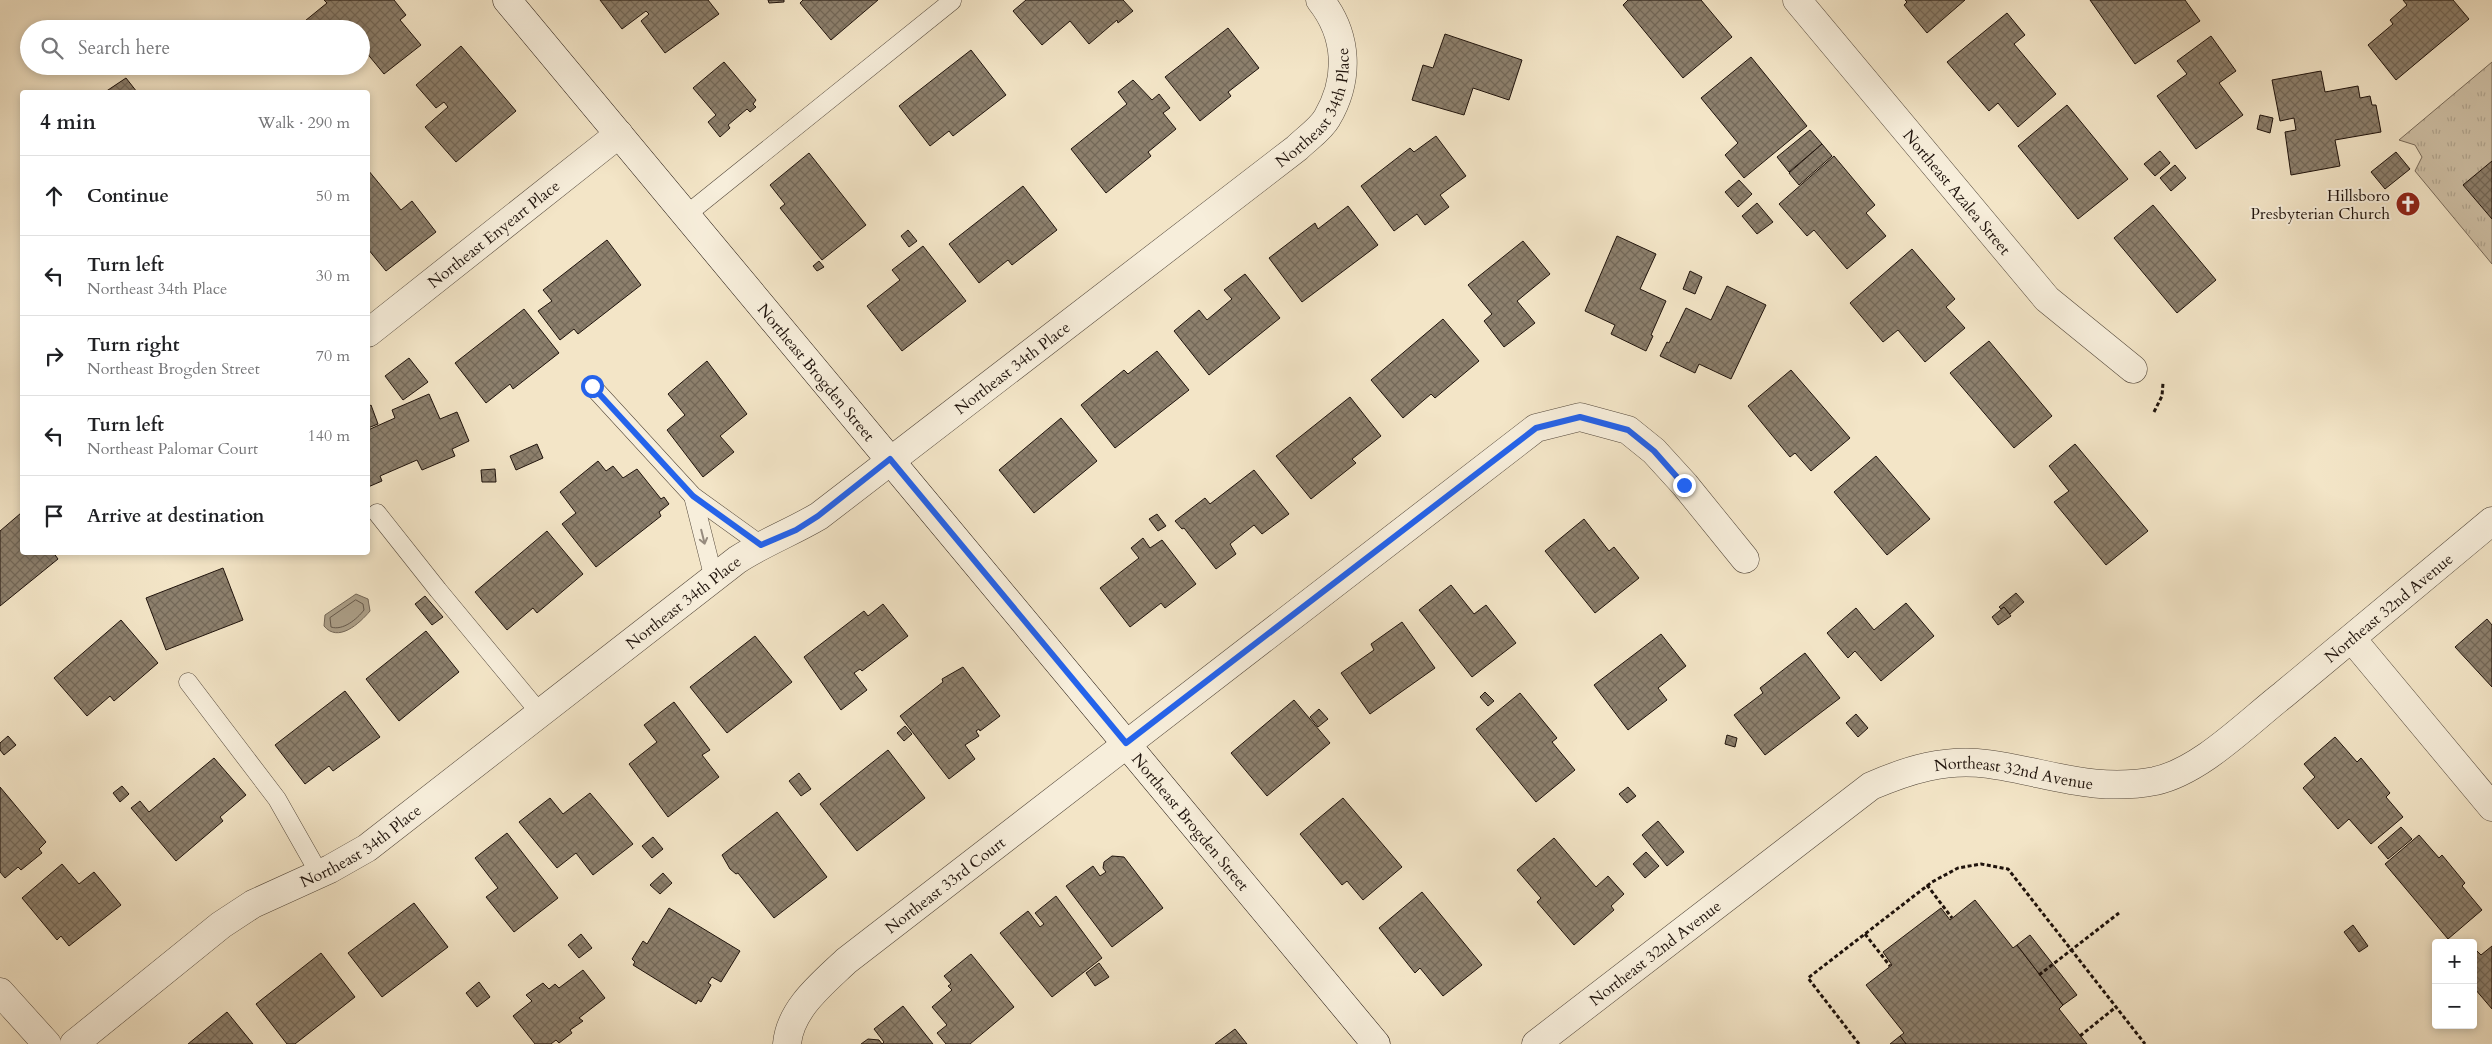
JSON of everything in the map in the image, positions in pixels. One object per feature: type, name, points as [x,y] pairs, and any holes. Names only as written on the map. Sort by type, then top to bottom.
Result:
[{"type":"street","name":"Northeast Brogden Street","points":[[507,0],[1376,1044]]},
{"type":"street","name":"Northeast 34th Place","points":[[74,1044],[221,925],[253,904],[367,848],[714,579],[761,545],[796,530],[818,516],[1297,148],[1327,119],[1343,77],[1342,40],[1330,12],[1320,0]]},
{"type":"street","name":"Northeast Azalea Street","points":[[1797,0],[2047,299],[2133,369]]},
{"type":"street","name":"Northeast Enyeart Place","points":[[370,331],[619,134]]},
{"type":"street","name":"Northeast 33rd Court","points":[[787,1044],[788,1035],[806,1000],[846,961],[1536,428],[1580,417],[1628,430],[1654,451],[1745,559]]},
{"type":"street","name":"Northeast 32nd Avenue","points":[[1536,1044],[1871,786],[1907,770],[1944,764],[1987,764],[2076,782],[2106,785],[2156,780],[2186,769],[2218,747],[2492,521]]},
{"type":"street","points":[[2352,638],[2492,807]]},
{"type":"street","points":[[0,992],[47,1044]]},
{"type":"lane","points":[[686,215],[952,1]]},
{"type":"lane","points":[[592,386],[693,496],[761,545]]},
{"type":"lane","points":[[693,496],[714,579]]},
{"type":"lane","points":[[377,513],[540,713]]},
{"type":"lane","points":[[188,682],[277,798],[319,873]]},
{"type":"path","points":[[1859,1044],[1808,978],[1927,885],[1958,868],[1981,864],[2008,869],[2145,1044]]},
{"type":"path","points":[[1927,885],[1952,918]]},
{"type":"path","points":[[2039,975],[2119,913]]},
{"type":"path","points":[[1865,934],[1890,966]]},
{"type":"path","points":[[2080,1036],[2116,1007]]},
{"type":"green space","points":[[2492,62],[2492,264],[2415,171],[2422,157],[2415,145],[2399,140]]},
{"type":"water","points":[[356,594],[368,599],[370,611],[360,621],[348,630],[336,633],[324,626],[325,615]]},
{"type":"building","points":[[324,0],[394,0],[406,15],[400,20],[421,45],[384,74],[370,57],[370,20],[306,20],[327,3]]},
{"type":"building","points":[[600,0],[708,0],[719,14],[665,53],[641,21],[649,14],[646,11],[622,29]]},
{"type":"building","points":[[768,0],[784,0],[784,2],[769,3]]},
{"type":"building","points":[[803,0],[878,0],[831,40],[800,3]]},
{"type":"building","points":[[1026,0],[1123,0],[1133,11],[1118,23],[1117,20],[1089,44],[1070,21],[1042,45],[1013,11]]},
{"type":"building","points":[[1628,0],[1701,0],[1732,37],[1683,78],[1623,5]]},
{"type":"building","points":[[1905,0],[1965,0],[1927,33],[1904,5],[1907,2]]},
{"type":"building","points":[[2090,0],[2185,0],[2200,21],[2135,64]]},
{"type":"building","points":[[2403,0],[2453,0],[2469,19],[2396,80],[2368,45],[2393,24],[2390,20],[2407,5]]},
{"type":"building","points":[[2007,13],[2025,35],[2014,44],[2056,94],[2018,127],[1998,103],[1989,111],[1947,62]]},
{"type":"building","points":[[1228,28],[1259,68],[1228,92],[1231,96],[1200,121],[1165,77]]},
{"type":"building","points":[[1445,34],[1522,60],[1509,100],[1473,88],[1464,115],[1412,100],[1423,65],[1433,68]]},
{"type":"building","points":[[2211,36],[2236,71],[2219,83],[2243,115],[2196,149],[2157,96],[2187,74],[2177,61]]},
{"type":"building","points":[[461,46],[516,111],[456,162],[425,127],[448,107],[444,102],[436,108],[416,85]]},
{"type":"building","points":[[971,50],[1006,95],[953,136],[949,131],[930,146],[899,106]]},
{"type":"building","points":[[1751,57],[1807,126],[1744,178],[1725,155],[1738,143],[1701,98]]},
{"type":"building","points":[[724,62],[756,100],[753,104],[756,107],[750,112],[747,109],[728,125],[730,128],[720,137],[708,122],[716,115],[693,88]]},
{"type":"building","points":[[2321,71],[2325,92],[2358,86],[2360,98],[2370,96],[2372,105],[2376,105],[2381,132],[2335,140],[2340,166],[2291,175],[2285,132],[2296,130],[2294,118],[2280,121],[2272,80]]},
{"type":"building","points":[[126,78],[135,90],[108,90]]},
{"type":"building","points":[[1133,80],[1152,100],[1159,94],[1170,108],[1163,113],[1176,129],[1148,152],[1151,156],[1106,193],[1071,149],[1127,104],[1118,92]]},
{"type":"building","points":[[2067,105],[2128,179],[2078,219],[2018,146]]},
{"type":"building","points":[[2260,115],[2273,118],[2270,133],[2257,129]]},
{"type":"building","points":[[1810,130],[1822,144],[1789,172],[1777,157]]},
{"type":"building","points":[[1436,136],[1466,176],[1440,195],[1449,207],[1425,225],[1417,214],[1394,231],[1361,186],[1410,148],[1414,152]]},
{"type":"building","points":[[1822,144],[1832,156],[1799,185],[1789,173]]},
{"type":"building","points":[[2160,151],[2170,163],[2155,176],[2144,164]]},
{"type":"building","points":[[2396,152],[2410,169],[2385,189],[2371,172]]},
{"type":"building","points":[[809,153],[866,225],[822,260],[780,208],[785,204],[770,185]]},
{"type":"building","points":[[1834,156],[1875,205],[1866,213],[1886,236],[1847,269],[1814,230],[1807,236],[1779,204]]},
{"type":"building","points":[[2492,161],[2492,219],[2463,185]]},
{"type":"building","points":[[2175,165],[2186,178],[2171,191],[2160,178]]},
{"type":"building","points":[[370,172],[401,210],[412,201],[436,232],[386,271],[370,251]]},
{"type":"building","points":[[1739,180],[1752,194],[1738,207],[1725,192]]},
{"type":"building","points":[[1023,186],[1057,230],[1012,265],[1008,260],[979,283],[949,244]]},
{"type":"building","points":[[1757,203],[1773,222],[1757,234],[1742,216]]},
{"type":"building","points":[[2153,205],[2216,280],[2177,313],[2114,238]]},
{"type":"building","points":[[1348,206],[1378,245],[1302,302],[1269,258],[1315,223],[1318,229]]},
{"type":"building","points":[[908,230],[917,241],[909,247],[901,236]]},
{"type":"building","points":[[1617,236],[1656,254],[1640,289],[1666,301],[1646,351],[1611,334],[1615,325],[1585,311]]},
{"type":"building","points":[[607,240],[641,285],[578,334],[574,329],[560,340],[538,311],[552,301],[543,290]]},
{"type":"building","points":[[1523,241],[1550,274],[1517,301],[1535,323],[1504,347],[1484,321],[1492,314],[1468,285]]},
{"type":"building","points":[[923,246],[966,301],[902,351],[867,306],[900,280],[892,270]]},
{"type":"building","points":[[1912,249],[1955,299],[1946,307],[1965,328],[1925,362],[1898,330],[1883,342],[1850,303]]},
{"type":"building","points":[[819,261],[824,267],[817,271],[813,266]]},
{"type":"building","points":[[1690,271],[1702,277],[1695,294],[1683,289]]},
{"type":"building","points":[[1245,274],[1280,318],[1209,375],[1174,331],[1199,310],[1207,320],[1232,299],[1224,290]]},
{"type":"building","points":[[1727,286],[1766,305],[1731,379],[1699,364],[1695,373],[1660,356],[1667,342],[1669,343],[1686,308],[1711,320]]},
{"type":"building","points":[[524,309],[559,353],[513,389],[510,384],[486,403],[455,363]]},
{"type":"building","points":[[1443,319],[1479,361],[1435,398],[1431,394],[1403,418],[1371,380]]},
{"type":"building","points":[[1989,341],[2052,416],[2014,448],[1950,373]]},
{"type":"building","points":[[1157,351],[1189,390],[1115,448],[1081,405],[1124,370],[1128,374]]},
{"type":"building","points":[[409,358],[428,382],[403,400],[385,376]]},
{"type":"building","points":[[707,361],[747,414],[720,436],[734,452],[703,477],[667,430],[685,415],[668,394]]},
{"type":"building","points":[[1791,370],[1850,438],[1811,471],[1795,453],[1790,457],[1748,406]]},
{"type":"building","points":[[429,394],[440,419],[457,412],[469,441],[452,449],[455,456],[422,470],[417,460],[380,476],[382,481],[370,486],[370,429],[395,418],[392,410]]},
{"type":"building","points":[[1350,397],[1381,436],[1352,459],[1356,463],[1311,499],[1276,456]]},
{"type":"building","points":[[370,406],[378,424],[370,427]]},
{"type":"building","points":[[1061,418],[1097,461],[1034,513],[999,470]]},
{"type":"building","points":[[537,444],[543,458],[516,470],[510,456]]},
{"type":"building","points":[[2075,444],[2148,531],[2106,565],[2054,502],[2069,491],[2049,466]]},
{"type":"building","points":[[1876,456],[1930,519],[1887,555],[1834,492]]},
{"type":"building","points":[[598,461],[606,471],[613,466],[623,478],[637,469],[661,499],[664,497],[669,504],[659,512],[661,516],[596,567],[562,524],[576,513],[560,492]]},
{"type":"building","points":[[495,469],[496,482],[482,482],[481,470]]},
{"type":"building","points":[[1254,470],[1289,514],[1262,534],[1254,525],[1230,544],[1236,554],[1216,569],[1184,528],[1182,529],[1175,521],[1205,498],[1210,504]]},
{"type":"building","points":[[20,514],[20,555],[55,555],[58,559],[0,606],[0,531]]},
{"type":"building","points":[[1157,514],[1166,526],[1158,531],[1149,519]]},
{"type":"building","points":[[1584,519],[1609,551],[1614,547],[1639,578],[1595,613],[1545,551]]},
{"type":"building","points":[[547,531],[583,574],[537,613],[533,608],[507,630],[475,592]]},
{"type":"building","points":[[1143,538],[1150,548],[1162,540],[1196,584],[1165,608],[1161,603],[1130,627],[1100,588],[1139,558],[1131,548]]},
{"type":"building","points":[[223,568],[243,620],[166,650],[146,598]]},
{"type":"building","points":[[1451,585],[1474,614],[1486,605],[1516,643],[1472,677],[1419,610]]},
{"type":"building","points":[[2016,593],[2024,602],[2010,614],[2004,607],[2001,609],[1999,607]]},
{"type":"building","points":[[425,596],[443,617],[432,625],[415,604]]},
{"type":"building","points":[[1906,603],[1934,636],[1881,681],[1855,651],[1848,658],[1827,633],[1856,608],[1874,630]]},
{"type":"building","points":[[883,604],[908,636],[862,671],[860,669],[854,673],[867,690],[841,710],[804,657],[864,611],[868,616]]},
{"type":"building","points":[[2004,607],[2011,616],[1998,625],[1992,617]]},
{"type":"building","points":[[2487,619],[2492,625],[2492,687],[2455,647]]},
{"type":"building","points":[[121,620],[158,663],[114,701],[110,696],[87,716],[54,678]]},
{"type":"building","points":[[1402,622],[1435,668],[1370,714],[1341,673],[1374,650],[1371,644]]},
{"type":"building","points":[[426,631],[459,672],[399,721],[366,679]]},
{"type":"building","points":[[1661,634],[1686,666],[1658,688],[1667,700],[1628,730],[1594,685]]},
{"type":"building","points":[[755,636],[792,682],[727,733],[690,687]]},
{"type":"building","points":[[1805,653],[1840,698],[1765,755],[1734,715],[1763,693],[1760,688]]},
{"type":"building","points":[[963,667],[1000,716],[980,731],[979,729],[976,731],[979,736],[965,745],[975,759],[949,779],[900,716],[943,682],[942,679]]},
{"type":"building","points":[[345,691],[380,737],[333,771],[329,766],[305,784],[275,745]]},
{"type":"building","points":[[1485,692],[1494,701],[1488,706],[1480,697]]},
{"type":"building","points":[[1520,693],[1557,738],[1552,742],[1575,770],[1536,802],[1476,729]]},
{"type":"building","points":[[1294,700],[1330,743],[1267,796],[1231,753]]},
{"type":"building","points":[[674,702],[710,750],[702,755],[719,777],[668,817],[629,764],[657,742],[644,725]]},
{"type":"building","points":[[1319,709],[1328,719],[1318,727],[1310,717]]},
{"type":"building","points":[[1856,714],[1868,728],[1858,737],[1846,723]]},
{"type":"building","points":[[905,726],[912,734],[904,741],[897,733]]},
{"type":"building","points":[[1727,735],[1737,738],[1735,747],[1725,744]]},
{"type":"building","points":[[8,736],[16,745],[4,755],[0,750],[0,743]]},
{"type":"building","points":[[2335,737],[2357,762],[2361,758],[2390,793],[2386,797],[2403,817],[2371,844],[2349,819],[2338,829],[2303,788],[2315,777],[2304,764]]},
{"type":"building","points":[[888,750],[925,798],[857,851],[820,804]]},
{"type":"building","points":[[214,758],[246,795],[220,817],[223,821],[176,861],[131,808],[140,801],[149,812]]},
{"type":"building","points":[[799,773],[811,789],[801,796],[789,781]]},
{"type":"building","points":[[122,786],[129,794],[120,802],[113,793]]},
{"type":"building","points":[[0,787],[46,842],[39,849],[42,853],[21,870],[18,867],[5,878],[0,872]]},
{"type":"building","points":[[1628,787],[1636,796],[1627,803],[1619,794]]},
{"type":"building","points":[[590,793],[633,844],[593,875],[576,853],[557,868],[519,822],[550,798],[563,814]]},
{"type":"building","points":[[1343,798],[1402,867],[1363,900],[1347,881],[1342,885],[1300,834]]},
{"type":"building","points":[[777,812],[827,877],[774,918],[738,873],[736,874],[730,869],[722,855]]},
{"type":"building","points":[[1658,821],[1684,852],[1667,866],[1642,835]]},
{"type":"building","points":[[2401,827],[2412,839],[2388,859],[2378,847]]},
{"type":"building","points":[[507,833],[558,898],[514,932],[486,897],[498,888],[475,858]]},
{"type":"building","points":[[2419,835],[2439,858],[2442,855],[2465,883],[2462,886],[2482,910],[2448,939],[2385,864]]},
{"type":"building","points":[[653,837],[663,849],[652,858],[642,846]]},
{"type":"building","points":[[1554,838],[1596,887],[1608,876],[1624,894],[1611,906],[1614,910],[1574,945],[1537,902],[1541,898],[1517,870]]},
{"type":"building","points":[[1646,852],[1659,866],[1645,878],[1633,864]]},
{"type":"building","points":[[1112,856],[1124,857],[1163,908],[1112,947],[1066,886],[1093,866],[1100,876],[1106,872],[1103,868],[1104,862]]},
{"type":"building","points":[[62,864],[79,884],[94,872],[121,905],[69,946],[61,936],[57,940],[22,898]]},
{"type":"building","points":[[663,873],[672,883],[660,894],[650,885]]},
{"type":"building","points":[[1422,892],[1482,965],[1443,996],[1420,968],[1415,973],[1379,928]]},
{"type":"building","points":[[1056,896],[1102,958],[1052,997],[1000,933],[1028,911],[1040,927],[1044,924],[1035,913]]},
{"type":"building","points":[[1975,900],[2013,948],[2017,945],[2063,1005],[2059,1009],[2087,1044],[1906,1044],[1900,1036],[1904,1033],[1866,985],[1892,965],[1883,952],[1941,908],[1950,920]]},
{"type":"building","points":[[414,903],[448,947],[382,997],[348,953]]},
{"type":"building","points":[[669,908],[740,951],[721,982],[712,977],[708,983],[711,985],[701,1002],[698,1000],[696,1004],[633,965],[635,962],[632,959],[643,941],[647,944]]},
{"type":"building","points":[[2353,925],[2368,946],[2359,952],[2344,932]]},
{"type":"building","points":[[581,934],[592,948],[579,958],[568,945]]},
{"type":"building","points":[[2030,935],[2077,995],[2063,1005],[2017,945]]},
{"type":"building","points":[[2492,946],[2492,1009],[2477,991],[2477,951],[2481,955]]},
{"type":"building","points":[[321,953],[355,997],[295,1044],[287,1044],[256,1004]]},
{"type":"building","points":[[971,954],[1014,1007],[970,1044],[946,1044],[937,1033],[947,1025],[932,1007],[952,990],[948,986],[951,984],[944,976]]},
{"type":"building","points":[[1099,963],[1109,977],[1095,986],[1086,973]]},
{"type":"building","points":[[583,970],[605,998],[579,1018],[583,1021],[570,1030],[572,1033],[559,1043],[556,1040],[551,1044],[535,1044],[513,1016],[532,1001],[526,995],[543,983],[549,989],[555,984],[559,988]]},
{"type":"building","points":[[479,982],[490,997],[477,1007],[466,993]]},
{"type":"building","points":[[903,1006],[933,1044],[882,1044],[884,1042],[874,1029]]},
{"type":"building","points":[[227,1012],[253,1044],[188,1044]]},
{"type":"building","points":[[1235,1029],[1247,1044],[1215,1044]]},
{"type":"building","points":[[1900,1036],[1906,1044],[1890,1044]]},
{"type":"building","points":[[868,1039],[879,1040],[882,1044],[861,1044]]},
{"type":"place","name":"Hillsboro Presbyterian Church","points":[[2408,204]]},
{"type":"route","points":[[592,386],[693,496],[761,545],[796,530],[818,516],[890,459],[1126,743],[1536,428],[1580,417],[1628,430],[1654,451],[1684,485]]}]
